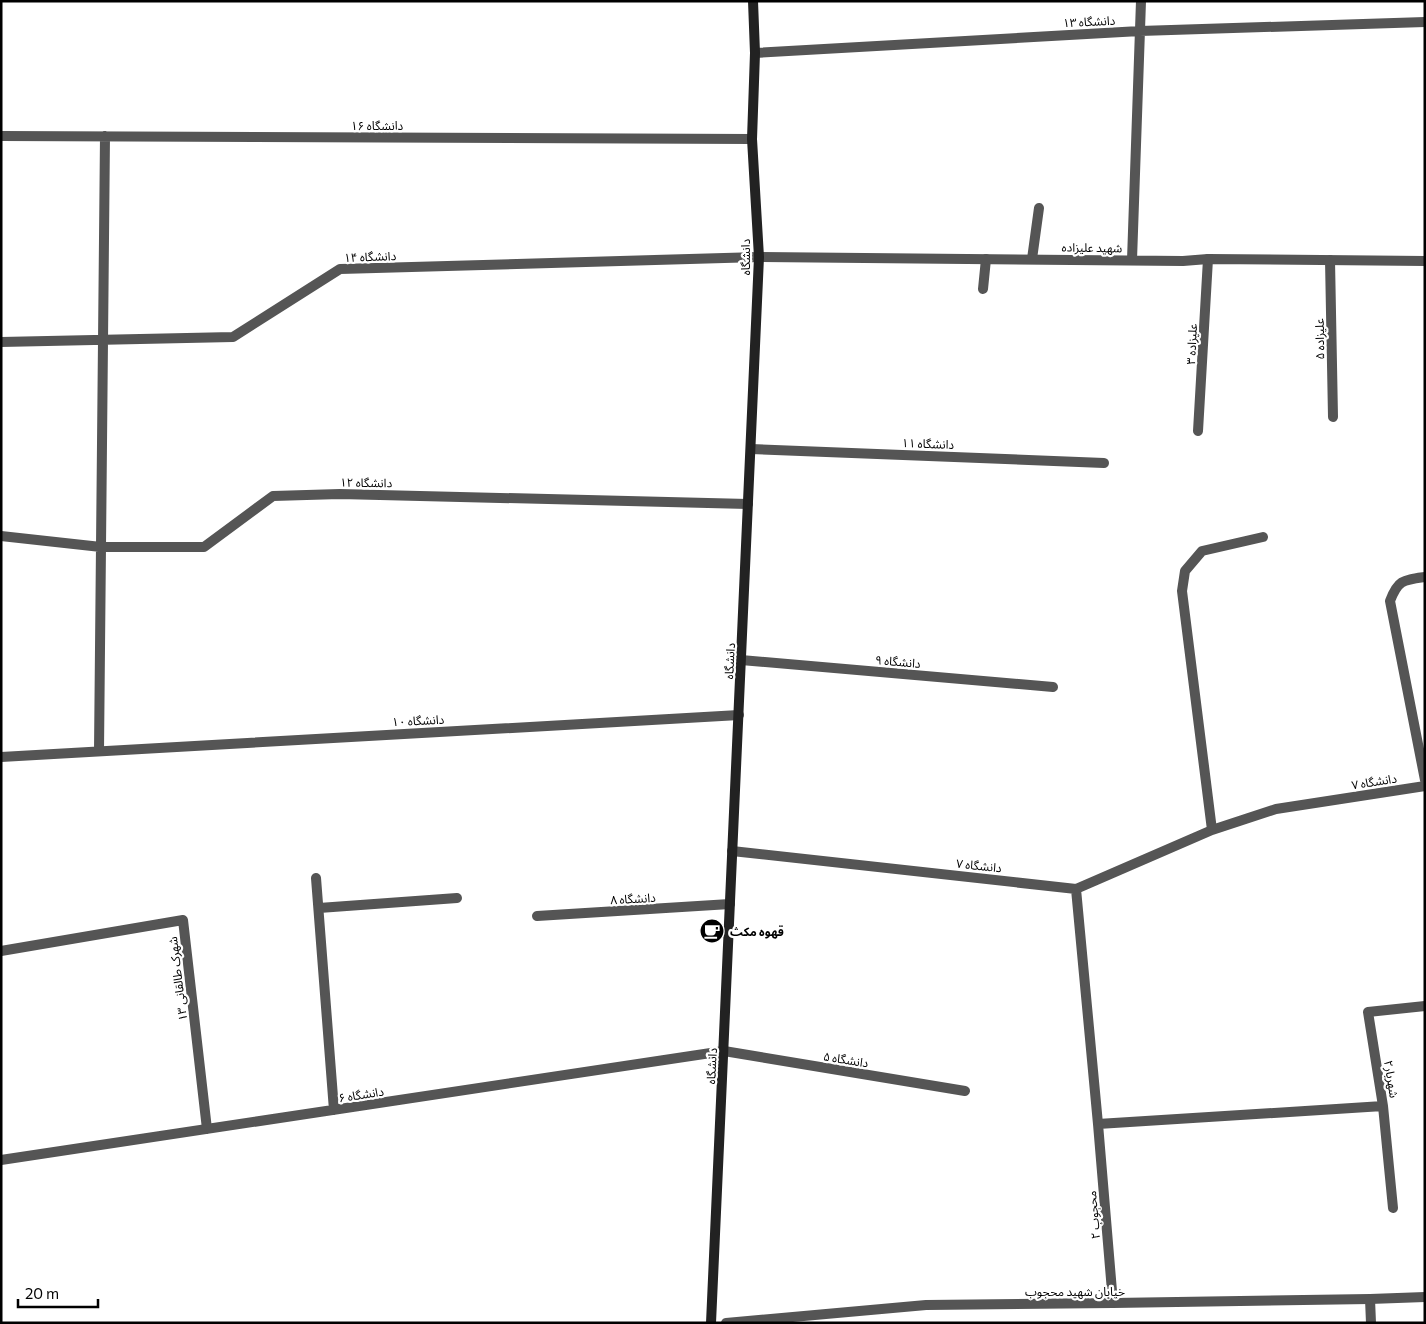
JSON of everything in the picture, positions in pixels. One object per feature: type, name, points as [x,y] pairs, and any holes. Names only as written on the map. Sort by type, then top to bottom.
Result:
[{"type":"main road","name":"دانشگاه","points":[[712,1323],[759,257],[752,139],[755,53],[753,1]]},
{"type":"street","points":[[1132,260],[1141,1]]},
{"type":"street","name":"دانشگاه ۱۳","points":[[755,53],[1140,31],[1425,22]]},
{"type":"street","name":"دانشگاه ۱۶","points":[[1,136],[752,139]]},
{"type":"street","points":[[100,751],[105,136]]},
{"type":"street","points":[[1032,259],[1039,208]]},
{"type":"street","name":"شهید علیزاده","points":[[759,257],[1425,261]]},
{"type":"street","name":"دانشگاه ۱۴","points":[[1,342],[233,337],[340,269],[759,257]]},
{"type":"street","points":[[983,289],[986,259]]},
{"type":"street","name":"علیزاده ۳","points":[[1198,431],[1208,259]]},
{"type":"street","name":"علیزاده ۵","points":[[1330,260],[1334,417]]},
{"type":"street","name":"دانشگاه ۱۱","points":[[751,449],[1104,463]]},
{"type":"street","name":"دانشگاه ۱۲","points":[[1,536],[101,547],[204,547],[273,496],[340,494],[748,504]]},
{"type":"street","points":[[1212,830],[1182,591],[1185,571],[1202,551],[1263,537]]},
{"type":"street","points":[[1425,578],[1408,579],[1395,587],[1390,601],[1425,780]]},
{"type":"street","name":"دانشگاه ۹","points":[[741,660],[1053,687]]},
{"type":"street","name":"دانشگاه ۱۰","points":[[1,757],[739,715]]},
{"type":"street","name":"دانشگاه ۷","points":[[732,851],[1076,889],[1212,830],[1276,809],[1425,786]]},
{"type":"street","points":[[316,878],[334,1110]]},
{"type":"street","name":"محجوب ۲","points":[[1076,889],[1113,1303]]},
{"type":"street","points":[[319,908],[457,898]]},
{"type":"street","name":"دانشگاه ۸","points":[[537,916],[730,904]]},
{"type":"street","name":"شهرک طالقانی ۱۳","points":[[1,951],[183,920],[207,1129]]},
{"type":"street","name":"شهریار۲","points":[[1393,1208],[1383,1106],[1368,1012],[1425,1006]]},
{"type":"street","name":"دانشگاه ۵","points":[[724,1051],[965,1091]]},
{"type":"street","name":"دانشگاه ۶","points":[[1,1160],[724,1051]]},
{"type":"street","points":[[1098,1124],[1383,1106]]},
{"type":"street","name":"خیابان شهید محجوب","points":[[726,1323],[926,1305],[1370,1299],[1425,1296]]},
{"type":"street","points":[[1370,1299],[1371,1323]]},
{"type":"place","name":"قهوه مکث","points":[[712,931]]}]
